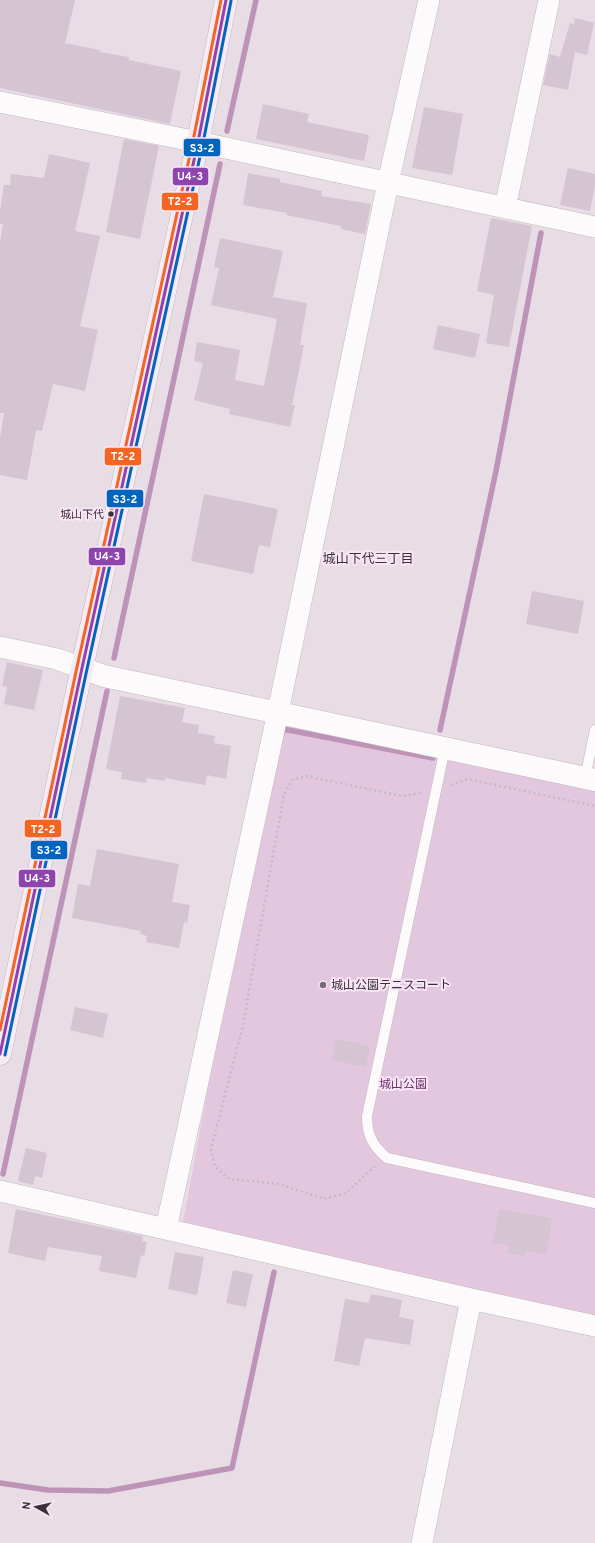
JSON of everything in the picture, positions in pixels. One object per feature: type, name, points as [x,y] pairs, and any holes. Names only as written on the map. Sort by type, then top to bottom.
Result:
[{"type":"main road","points":[[0,1054],[82,668],[198,142],[226,0]]},
{"type":"street","points":[[166,1229],[278,712],[388,183],[429,0]]},
{"type":"street","points":[[505,208],[549,0]]},
{"type":"street","points":[[0,102],[198,142],[595,227]]},
{"type":"street","points":[[0,647],[57,659],[104,676],[590,779]]},
{"type":"street","points":[[0,1191],[471,1300],[595,1326]]},
{"type":"street","points":[[422,1543],[471,1300]]},
{"type":"lane","points":[[590,779],[595,730]]},
{"type":"lane","points":[[445,748],[367,1116],[367,1129],[378,1150],[385,1156],[595,1202]]},
{"type":"path","points":[[385,1156],[346,1193],[324,1199],[280,1184],[230,1178],[215,1167],[211,1149],[243,1025],[284,794],[292,780],[306,776],[402,796],[436,791],[467,779],[595,806]]},
{"type":"green space","name":"城山公園","points":[[278,712],[595,780],[595,1320],[181,1233]]},
{"type":"building","points":[[0,0],[75,0],[65,43],[100,50],[100,52],[129,57],[129,60],[181,71],[170,124],[0,88]]},
{"type":"building","points":[[575,18],[594,23],[587,55],[575,52],[568,90],[543,85],[550,54],[560,57],[570,23],[574,24]]},
{"type":"building","points":[[263,104],[309,114],[307,122],[369,135],[364,161],[256,139]]},
{"type":"building","points":[[424,107],[463,114],[452,175],[412,168]]},
{"type":"building","points":[[124,139],[159,146],[140,239],[106,232]]},
{"type":"building","points":[[49,154],[90,163],[75,231],[100,236],[80,326],[98,330],[85,391],[53,384],[42,431],[36,430],[27,480],[0,475],[0,438],[4,413],[0,413],[0,243],[3,224],[0,224],[0,212],[4,185],[10,185],[11,174],[44,178]]},
{"type":"building","points":[[568,168],[595,174],[595,186],[590,211],[560,205]]},
{"type":"building","points":[[248,173],[280,179],[280,182],[322,191],[321,196],[371,204],[365,234],[341,229],[341,226],[286,215],[287,213],[243,205]]},
{"type":"building","points":[[491,218],[532,226],[509,347],[486,343],[494,295],[477,291]]},
{"type":"building","points":[[220,238],[283,251],[273,297],[307,303],[300,345],[304,345],[292,405],[295,405],[290,427],[229,414],[230,409],[194,400],[203,363],[194,361],[197,342],[240,350],[235,380],[264,386],[277,319],[211,305],[219,268],[214,267]]},
{"type":"building","points":[[438,325],[480,334],[475,358],[433,349]]},
{"type":"building","points":[[204,494],[278,509],[270,547],[259,545],[253,574],[191,561]]},
{"type":"building","points":[[532,591],[584,601],[578,634],[526,624]]},
{"type":"building","points":[[7,662],[43,670],[34,710],[4,704],[7,687],[2,686]]},
{"type":"building","points":[[120,696],[185,708],[182,722],[199,725],[198,733],[215,736],[214,743],[231,746],[226,779],[207,775],[205,785],[165,778],[165,781],[147,778],[146,783],[121,779],[122,772],[106,769]]},
{"type":"building","points":[[97,849],[179,864],[172,902],[190,905],[187,923],[184,922],[179,948],[146,942],[147,936],[140,934],[141,931],[72,918],[78,884],[90,886]]},
{"type":"building","points":[[75,1007],[108,1014],[103,1038],[70,1030]]},
{"type":"building","points":[[336,1039],[370,1046],[366,1067],[332,1060]]},
{"type":"building","points":[[26,1148],[47,1153],[42,1178],[35,1176],[33,1185],[18,1181]]},
{"type":"building","points":[[16,1209],[143,1236],[142,1241],[147,1242],[144,1256],[141,1255],[136,1278],[99,1271],[102,1256],[48,1247],[45,1261],[8,1253]]},
{"type":"building","points":[[499,1209],[552,1218],[546,1254],[526,1251],[525,1256],[508,1253],[509,1246],[493,1243]]},
{"type":"building","points":[[175,1252],[204,1257],[197,1295],[168,1289]]},
{"type":"building","points":[[233,1270],[253,1274],[246,1307],[226,1303]]},
{"type":"building","points":[[371,1294],[402,1300],[399,1317],[414,1320],[410,1345],[365,1338],[359,1366],[334,1361],[345,1299],[369,1303]]},
{"type":"waterway","points":[[227,131],[256,0]]},
{"type":"waterway","points":[[114,658],[220,164]]},
{"type":"waterway","points":[[440,730],[496,471],[541,233]]},
{"type":"waterway","points":[[3,1174],[107,691]]},
{"type":"waterway","points":[[282,734],[283,729],[433,758]]},
{"type":"waterway","points":[[0,1483],[48,1490],[108,1491],[232,1468],[274,1272]]},
{"type":"transit line","name":"T2-2","points":[[0,1030],[77,667],[193,141],[221,0]]},
{"type":"transit line","name":"U4-3","points":[[0,1054],[82,668],[198,142],[226,0]]},
{"type":"transit line","name":"S3-2","points":[[5,1055],[87,669],[203,143],[231,1]]},
{"type":"place","name":"城山下代","points":[[111,514]]},
{"type":"place","name":"城山公園テニスコート","points":[[323,985]]},
{"type":"district","name":"城山下代三丁目","points":[[368,558]]}]
